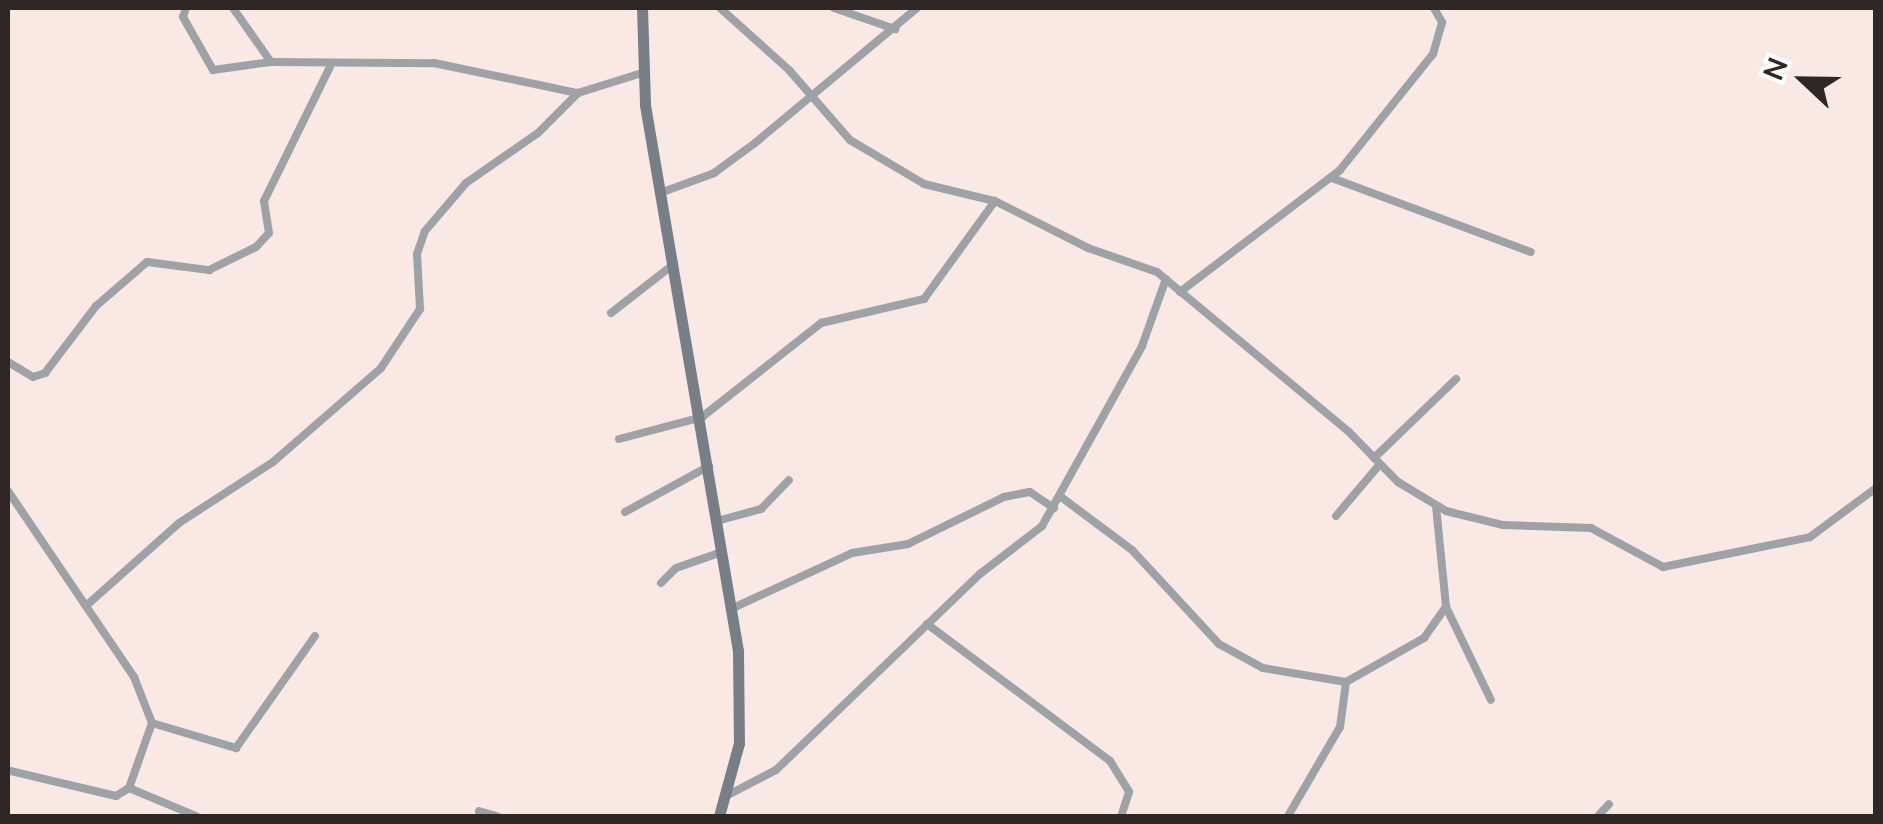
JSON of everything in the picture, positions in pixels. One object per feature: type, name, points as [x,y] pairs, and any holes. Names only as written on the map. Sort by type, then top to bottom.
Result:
[{"type":"main road","points":[[642,8],[642,74],[660,193],[734,608],[741,703],[726,796],[719,816]]},
{"type":"street","points":[[186,8],[183,17],[203,62],[213,70],[271,62],[330,67],[434,63],[578,92],[642,74]]},
{"type":"street","points":[[233,8],[271,62]]},
{"type":"street","points":[[720,8],[812,97],[850,140],[901,174],[994,200],[1166,280],[1377,461],[1436,506],[1485,522],[1591,528],[1663,567],[1810,537],[1876,488]]},
{"type":"street","points":[[834,8],[896,29]]},
{"type":"street","points":[[660,193],[714,173],[896,29],[917,8]]},
{"type":"street","points":[[1180,292],[1332,178],[1434,54],[1442,22],[1434,8]]},
{"type":"street","points":[[8,362],[33,377],[44,373],[96,306],[147,262],[210,270],[256,246],[269,233],[264,201],[330,67]]},
{"type":"street","points":[[87,605],[179,523],[273,462],[380,368],[420,308],[418,254],[426,231],[466,182],[538,133],[578,92]]},
{"type":"street","points":[[1332,178],[1531,252]]},
{"type":"street","points":[[619,439],[702,417],[821,323],[924,299],[994,200]]},
{"type":"street","points":[[612,313],[675,263]]},
{"type":"street","points":[[726,796],[776,770],[927,624],[1042,526],[1142,346],[1166,280]]},
{"type":"street","points":[[1336,516],[1377,461],[1456,379]]},
{"type":"street","points":[[625,512],[709,466]]},
{"type":"street","points":[[717,521],[761,509],[789,480]]},
{"type":"street","points":[[8,491],[134,678],[152,723],[128,788],[116,796],[84,792],[10,771]]},
{"type":"street","points":[[734,608],[852,553],[908,544],[1004,496],[1030,492],[1054,508]]},
{"type":"street","points":[[1061,497],[1132,550],[1219,644],[1263,668],[1346,682],[1424,638],[1446,607]]},
{"type":"street","points":[[1436,506],[1446,607],[1490,700]]},
{"type":"street","points":[[662,583],[676,568],[723,552]]},
{"type":"street","points":[[927,624],[1110,762],[1129,792],[1121,816]]},
{"type":"street","points":[[152,723],[236,748],[316,636]]},
{"type":"street","points":[[1288,816],[1340,727],[1346,682]]},
{"type":"street","points":[[128,788],[196,816]]},
{"type":"street","points":[[1598,816],[1609,804]]},
{"type":"street","points":[[479,811],[497,816]]}]
